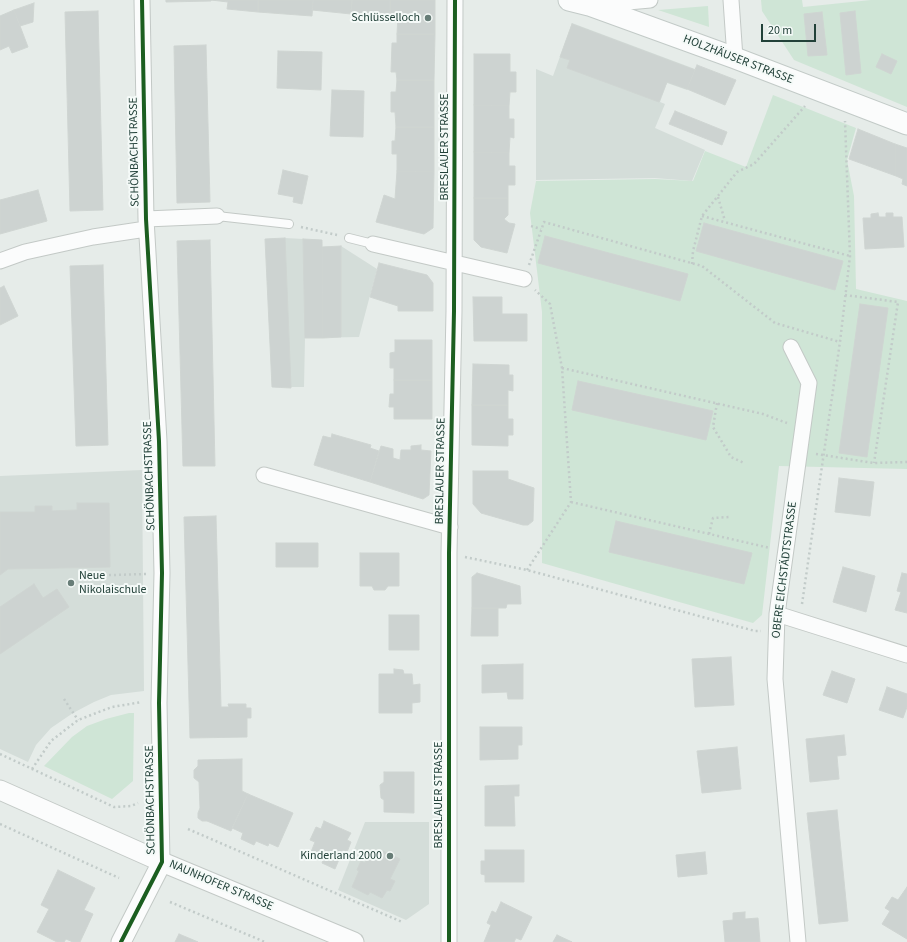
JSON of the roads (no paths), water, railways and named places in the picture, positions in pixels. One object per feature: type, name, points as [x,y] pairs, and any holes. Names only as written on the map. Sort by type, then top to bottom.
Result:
[{"type":"main road","name":"HOLZHÄUSER STRASSE","points":[[568,0],[590,5],[735,58],[907,124]]},
{"type":"street","name":"SCHÖNBACHSTRASSE","points":[[121,942],[162,862],[159,703],[162,573],[159,441],[146,224],[142,0]]},
{"type":"street","name":"BRESLAUER STRASSE","points":[[449,942],[449,554],[454,262],[455,0]]},
{"type":"street","points":[[590,5],[650,0]]},
{"type":"street","points":[[731,0],[735,58]]},
{"type":"street","points":[[0,261],[25,252],[146,224],[217,216]]},
{"type":"street","points":[[373,244],[524,279]]},
{"type":"street","name":"OBERE EICHSTÄDTSTRASSE","points":[[791,347],[809,383],[777,614],[775,679],[798,942]]},
{"type":"street","name":"BRESLAUER STRASSE","points":[[264,475],[450,527]]},
{"type":"street","points":[[777,614],[907,655]]},
{"type":"street","name":"NAUNHOFER STRASSE","points":[[0,790],[162,862],[354,942]]},
{"type":"lane","points":[[217,216],[289,224]]},
{"type":"lane","points":[[349,238],[373,244]]},
{"type":"place","name":"Schlüsselloch","points":[[428,18]]},
{"type":"place","name":"Neue Nikolaischule","points":[[71,583]]},
{"type":"place","name":"Kinderland 2000","points":[[390,856]]}]
